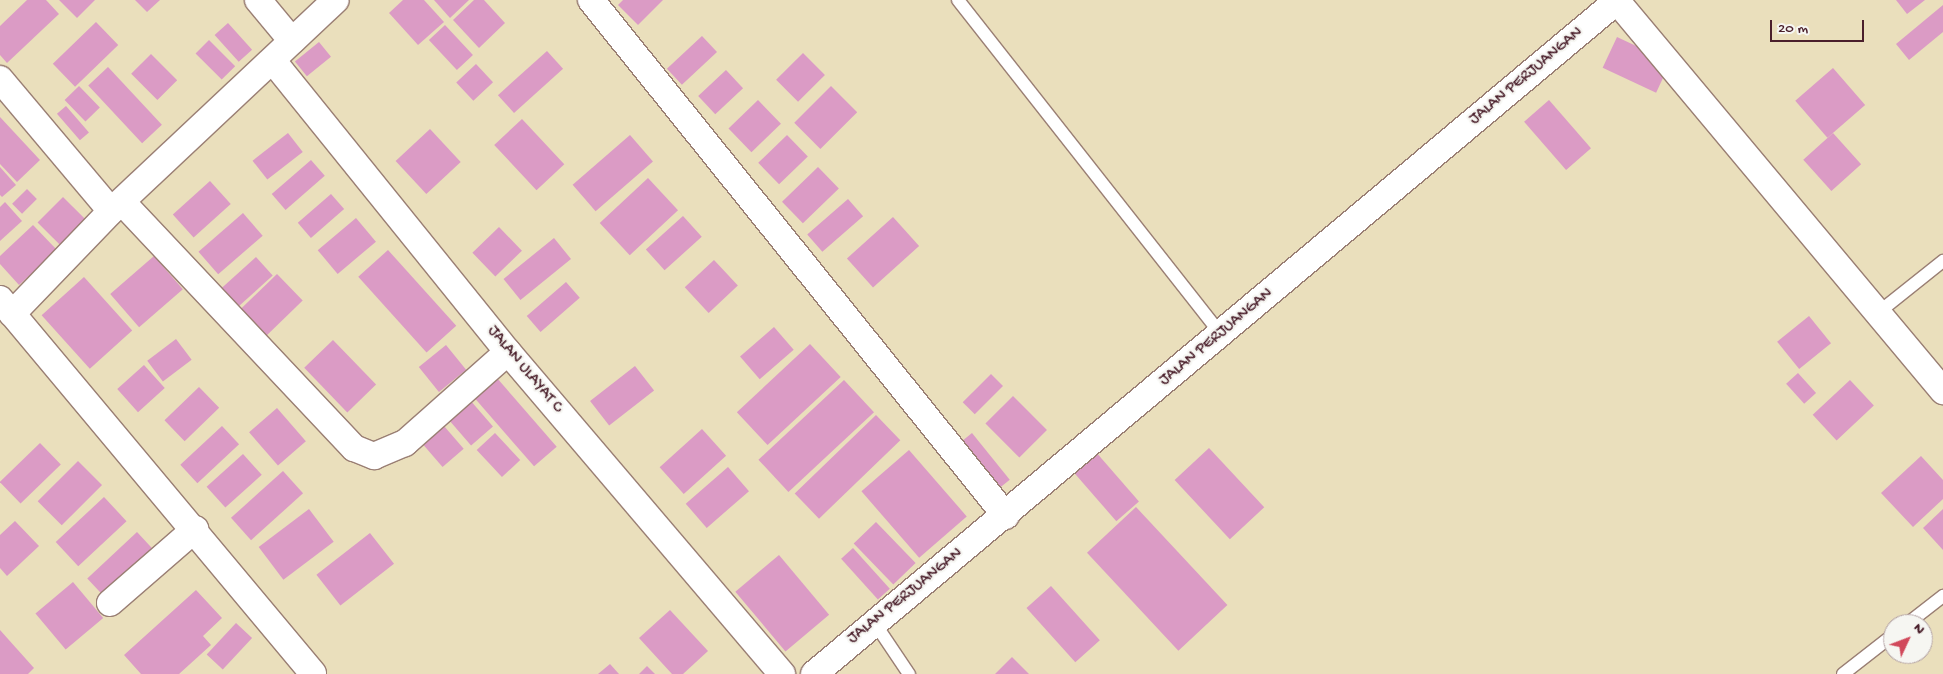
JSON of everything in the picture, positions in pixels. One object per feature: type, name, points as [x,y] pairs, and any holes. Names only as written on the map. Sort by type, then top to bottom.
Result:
[{"type":"street","points":[[258,0],[292,41]]},
{"type":"street","points":[[313,674],[195,530],[6,306],[117,207],[336,0]]},
{"type":"street","points":[[591,0],[1006,516]]},
{"type":"street","points":[[1617,0],[1943,390]]},
{"type":"street","name":"JALAN PERJUANGAN","points":[[829,669],[874,622],[1006,516],[1617,0]]},
{"type":"street","name":"JALAN ULAYAT C","points":[[273,61],[508,352],[782,674]]},
{"type":"street","points":[[0,79],[117,207],[354,448],[374,456],[405,443],[508,352]]},
{"type":"street","points":[[110,603],[195,530]]},
{"type":"lane","points":[[958,0],[1221,334]]},
{"type":"lane","points":[[1879,312],[1943,261]]},
{"type":"lane","points":[[1920,614],[1943,596]]},
{"type":"lane","points":[[874,622],[909,674]]},
{"type":"lane","points":[[1843,674],[1883,643]]},
{"type":"building","points":[[27,0],[46,0],[59,14],[7,63],[0,55],[0,26]]},
{"type":"building","points":[[59,0],[95,0],[77,18]]},
{"type":"building","points":[[135,0],[160,0],[147,12]]},
{"type":"building","points":[[403,0],[424,0],[444,22],[418,45],[389,13]]},
{"type":"building","points":[[434,0],[469,0],[450,18]]},
{"type":"building","points":[[474,0],[484,0],[505,23],[479,48],[453,20]]},
{"type":"building","points":[[623,0],[663,0],[638,25],[618,5]]},
{"type":"building","points":[[1896,0],[1925,0],[1907,14]]},
{"type":"building","points":[[1943,5],[1943,32],[1909,60],[1896,44]]},
{"type":"building","points":[[96,22],[118,45],[75,87],[53,64]]},
{"type":"building","points":[[228,23],[252,50],[239,62],[215,35]]},
{"type":"building","points":[[445,25],[473,55],[457,70],[429,40]]},
{"type":"building","points":[[702,36],[717,52],[682,85],[667,69]]},
{"type":"building","points":[[1617,37],[1670,62],[1656,93],[1603,68]]},
{"type":"building","points":[[209,40],[235,66],[222,80],[196,53]]},
{"type":"building","points":[[319,42],[331,57],[307,76],[295,62]]},
{"type":"building","points":[[547,51],[563,69],[514,113],[498,95]]},
{"type":"building","points":[[803,53],[825,75],[798,102],[776,80]]},
{"type":"building","points":[[151,54],[177,80],[157,100],[131,74]]},
{"type":"building","points":[[476,64],[493,82],[473,101],[456,82]]},
{"type":"building","points":[[108,67],[162,125],[142,143],[88,85]]},
{"type":"building","points":[[1833,68],[1865,105],[1827,138],[1795,101]]},
{"type":"building","points":[[726,70],[743,88],[715,114],[698,96]]},
{"type":"building","points":[[79,86],[100,108],[85,121],[65,100]]},
{"type":"building","points":[[831,86],[857,112],[820,149],[794,123]]},
{"type":"building","points":[[758,100],[781,124],[751,152],[729,128]]},
{"type":"building","points":[[1549,100],[1591,148],[1566,170],[1524,122]]},
{"type":"building","points":[[66,106],[89,132],[80,140],[57,114]]},
{"type":"building","points":[[0,117],[40,160],[17,182],[0,164]]},
{"type":"building","points":[[522,119],[564,164],[536,190],[494,145]]},
{"type":"building","points":[[430,129],[461,162],[426,194],[396,161]]},
{"type":"building","points":[[288,133],[303,152],[267,180],[253,161]]},
{"type":"building","points":[[1833,133],[1861,164],[1831,191],[1803,160]]},
{"type":"building","points":[[630,135],[653,161],[596,211],[573,185]]},
{"type":"building","points":[[787,135],[808,157],[779,184],[758,163]]},
{"type":"building","points":[[311,160],[325,176],[286,210],[272,194]]},
{"type":"building","points":[[0,167],[16,185],[2,197],[0,195]]},
{"type":"building","points":[[818,167],[839,189],[803,223],[782,202]]},
{"type":"building","points":[[648,178],[678,210],[630,255],[600,223]]},
{"type":"building","points":[[210,181],[231,204],[194,237],[173,214]]},
{"type":"building","points":[[27,189],[37,199],[22,214],[12,204]]},
{"type":"building","points":[[331,194],[344,209],[311,238],[298,223]]},
{"type":"building","points":[[63,197],[86,220],[61,246],[38,222]]},
{"type":"building","points":[[848,199],[863,216],[822,252],[807,234]]},
{"type":"building","points":[[5,202],[22,221],[0,241],[0,207]]},
{"type":"building","points":[[243,213],[263,236],[218,274],[198,252]]},
{"type":"building","points":[[683,216],[702,237],[665,270],[646,249]]},
{"type":"building","points":[[893,217],[919,246],[873,287],[847,258]]},
{"type":"building","points":[[356,218],[376,242],[338,274],[318,250]]},
{"type":"building","points":[[33,225],[57,250],[19,285],[0,264],[0,256]]},
{"type":"building","points":[[499,227],[522,251],[495,276],[472,253]]},
{"type":"building","points":[[554,238],[571,259],[520,300],[503,279]]},
{"type":"building","points":[[388,250],[456,326],[427,353],[358,277]]},
{"type":"building","points":[[154,256],[183,289],[139,327],[110,294]]},
{"type":"building","points":[[256,257],[273,276],[233,312],[216,293]]},
{"type":"building","points":[[714,260],[738,286],[709,313],[685,287]]},
{"type":"building","points":[[277,274],[303,301],[262,340],[236,314]]},
{"type":"building","points":[[84,277],[132,331],[90,369],[42,315]]},
{"type":"building","points":[[566,282],[580,298],[541,332],[527,316]]},
{"type":"building","points":[[1809,316],[1831,343],[1799,369],[1777,342]]},
{"type":"building","points":[[774,327],[794,350],[760,379],[740,357]]},
{"type":"building","points":[[176,339],[192,360],[163,381],[147,361]]},
{"type":"building","points":[[333,340],[376,385],[347,412],[304,368]]},
{"type":"building","points":[[810,344],[841,377],[768,445],[737,412]]},
{"type":"building","points":[[446,345],[466,370],[439,392],[419,367]]},
{"type":"building","points":[[144,365],[165,388],[138,412],[117,389]]},
{"type":"building","points":[[635,366],[654,390],[609,426],[590,401]]},
{"type":"building","points":[[1798,373],[1816,393],[1804,404],[1786,384]]},
{"type":"building","points":[[991,374],[1003,386],[975,414],[963,402]]},
{"type":"building","points":[[497,378],[557,447],[534,466],[474,398]]},
{"type":"building","points":[[844,380],[874,412],[788,492],[758,460]]},
{"type":"building","points":[[1850,380],[1874,406],[1837,440],[1813,415]]},
{"type":"building","points":[[199,387],[219,408],[185,441],[164,420]]},
{"type":"building","points":[[1013,396],[1047,430],[1019,458],[985,424]]},
{"type":"building","points":[[470,400],[493,426],[471,445],[448,419]]},
{"type":"building","points":[[277,408],[306,441],[278,465],[249,432]]},
{"type":"building","points":[[876,415],[900,440],[819,519],[795,493]]},
{"type":"building","points":[[222,426],[239,444],[197,483],[180,465]]},
{"type":"building","points":[[444,426],[464,449],[443,467],[423,444]]},
{"type":"building","points":[[702,429],[726,456],[684,494],[660,467]]},
{"type":"building","points":[[495,433],[520,460],[502,477],[477,450]]},
{"type":"building","points":[[972,433],[1010,480],[992,494],[954,447]]},
{"type":"building","points":[[40,443],[61,465],[21,503],[0,482]]},
{"type":"building","points":[[1209,448],[1264,507],[1230,539],[1175,480]]},
{"type":"building","points":[[909,450],[967,516],[919,558],[861,491]]},
{"type":"building","points":[[1095,451],[1139,502],[1116,521],[1072,471]]},
{"type":"building","points":[[243,454],[262,475],[225,508],[207,487]]},
{"type":"building","points":[[1921,456],[1943,480],[1943,499],[1913,527],[1881,493]]},
{"type":"building","points":[[78,461],[102,485],[62,525],[38,501]]},
{"type":"building","points":[[728,467],[749,491],[707,528],[686,504]]},
{"type":"building","points":[[283,471],[303,493],[251,540],[231,518]]},
{"type":"building","points":[[104,497],[127,521],[78,566],[56,542]]},
{"type":"building","points":[[1136,507],[1227,605],[1178,651],[1087,553]]},
{"type":"building","points":[[309,509],[334,542],[283,580],[259,547]]},
{"type":"building","points":[[1943,509],[1943,550],[1923,528]]},
{"type":"building","points":[[15,521],[39,546],[7,576],[0,568],[0,535]]},
{"type":"building","points":[[876,522],[916,563],[893,585],[854,544]]},
{"type":"building","points":[[137,532],[160,556],[110,603],[87,578]]},
{"type":"building","points":[[370,533],[394,564],[340,606],[316,575]]},
{"type":"building","points":[[853,548],[890,589],[878,600],[841,559]]},
{"type":"building","points":[[779,555],[829,615],[785,651],[735,592]]},
{"type":"building","points":[[73,582],[103,618],[66,650],[35,613]]},
{"type":"building","points":[[1051,586],[1100,640],[1075,662],[1026,608]]},
{"type":"building","points":[[196,590],[222,618],[203,636],[211,645],[179,674],[141,674],[124,655]]},
{"type":"building","points":[[670,610],[708,651],[683,674],[672,674],[639,638]]},
{"type":"building","points":[[236,623],[252,638],[223,669],[207,654]]},
{"type":"building","points":[[0,630],[34,668],[28,674],[0,674]]},
{"type":"building","points":[[1012,657],[1029,674],[995,674]]},
{"type":"building","points":[[610,664],[619,674],[598,674]]},
{"type":"building","points":[[647,666],[655,674],[639,674]]}]
